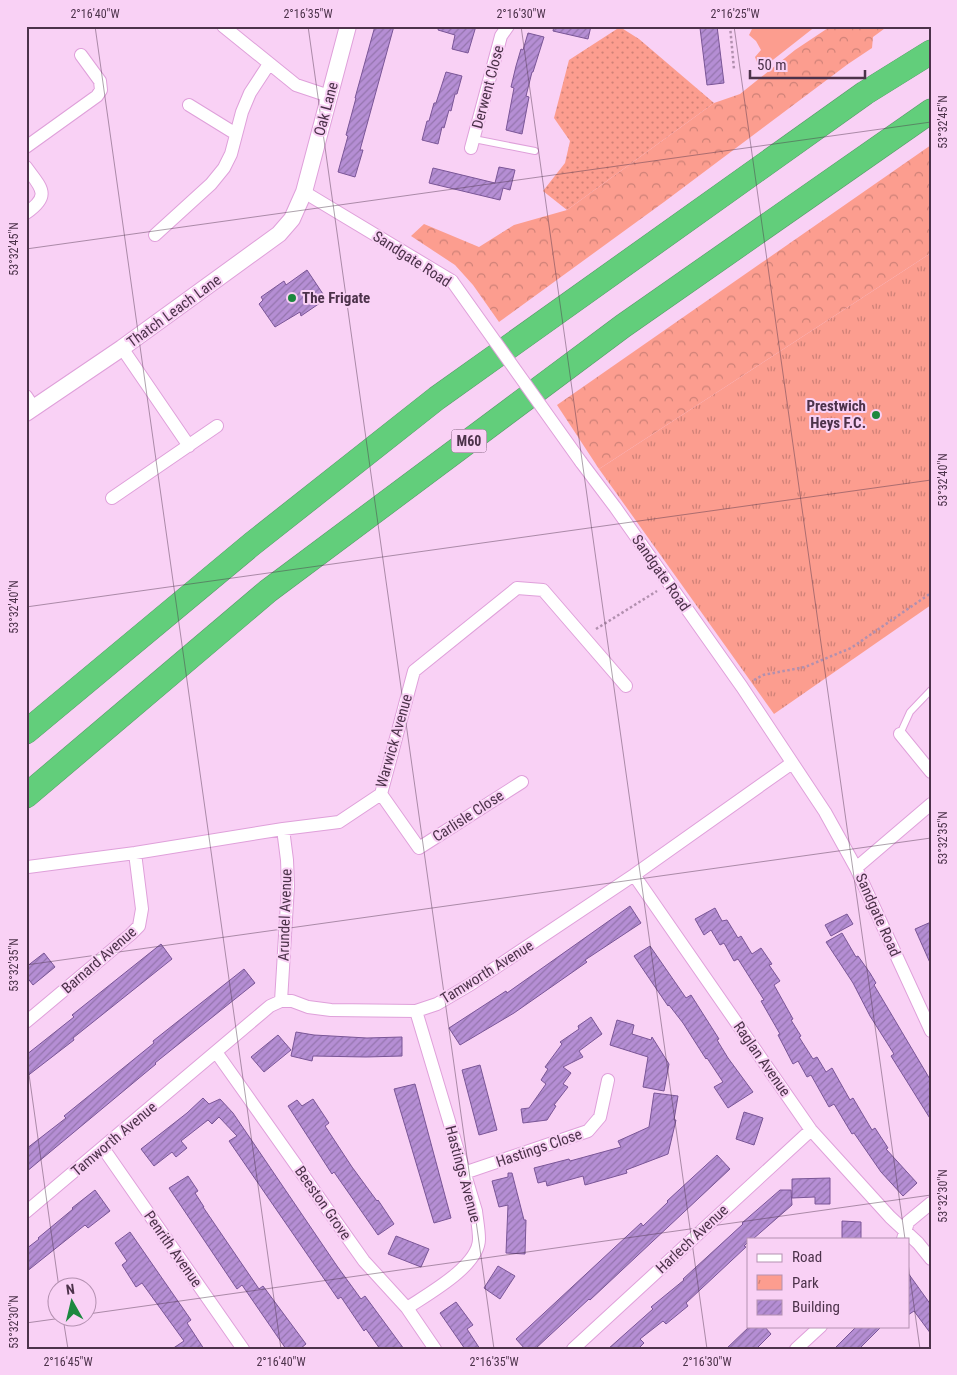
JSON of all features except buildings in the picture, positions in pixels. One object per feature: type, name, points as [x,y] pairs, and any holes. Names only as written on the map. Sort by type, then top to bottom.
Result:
[{"type":"highway","points":[[910,65],[931,45]]},
{"type":"highway","points":[[26,732],[252,544],[436,398],[865,93],[931,52]]},
{"type":"highway","name":"M60","points":[[26,796],[268,591],[623,326],[931,111]]},
{"type":"street","points":[[223,26],[296,85],[329,96]]},
{"type":"street","name":"Oak Lane","points":[[304,192],[348,26]]},
{"type":"street","name":"Derwent Close","points":[[472,144],[501,36],[508,26]]},
{"type":"street","points":[[26,147],[97,96],[101,90],[100,81],[81,55]]},
{"type":"street","points":[[155,235],[211,184],[224,168],[231,154],[250,93],[269,64]]},
{"type":"street","points":[[189,105],[236,134]]},
{"type":"street","points":[[26,167],[41,189],[42,196],[38,204],[26,213]]},
{"type":"street","name":"Sandgate Road","points":[[304,192],[452,281],[742,687],[825,812],[856,868],[929,1023]]},
{"type":"street","name":"Thatch Leach Lane","points":[[29,406],[122,348],[279,234],[292,220],[304,192]]},
{"type":"street","points":[[122,348],[189,446]]},
{"type":"street","points":[[112,498],[217,426]]},
{"type":"street","name":"Warwick Avenue","points":[[28,867],[339,822],[381,794],[414,671],[517,588],[543,590],[626,686]]},
{"type":"street","points":[[900,734],[931,772]]},
{"type":"street","name":"Tamworth Avenue","points":[[26,1212],[270,1006],[281,1001],[331,1010],[416,1011],[437,1004],[634,875],[792,763]]},
{"type":"street","name":"Carlisle Close","points":[[381,794],[419,848],[522,782]]},
{"type":"street","points":[[856,868],[931,804]]},
{"type":"street","name":"Arundel Avenue","points":[[281,1001],[288,886],[287,860],[282,829]]},
{"type":"street","name":"Barnard Avenue","points":[[26,1022],[131,934],[138,926],[142,909],[135,853]]},
{"type":"street","name":"Raglan Avenue","points":[[634,875],[811,1130],[904,1236]]},
{"type":"street","name":"Hastings Avenue","points":[[407,1308],[454,1275],[475,1256],[480,1240],[476,1211],[416,1011]]},
{"type":"street","name":"Beeston Grove","points":[[216,1052],[364,1261],[407,1308],[435,1349]]},
{"type":"street","name":"Hastings Close","points":[[464,1172],[588,1132],[600,1117],[608,1080]]},
{"type":"street","name":"Harlech Avenue","points":[[573,1349],[811,1130]]},
{"type":"street","name":"Penrith Avenue","points":[[103,1148],[243,1349]]},
{"type":"street","points":[[904,1236],[908,1222],[931,1202]]},
{"type":"street","name":"Raglan Avenue","points":[[910,1239],[918,1243],[931,1260]]},
{"type":"street","points":[[796,1349],[819,1328]]},
{"type":"lane","points":[[472,144],[535,151]]},
{"type":"lane","points":[[900,734],[910,712],[931,690]]},
{"type":"path","points":[[730,26],[734,68]]},
{"type":"path","points":[[584,637],[668,584]]},
{"type":"path","points":[[742,687],[763,675],[805,667],[851,648],[931,593]]},
{"type":"green space","points":[[756,26],[816,26],[760,70],[755,57],[761,50],[756,41],[749,35]]},
{"type":"green space","points":[[831,26],[888,26],[873,37],[872,48],[499,322],[473,285],[455,265],[411,236],[424,224],[479,247],[514,225],[567,210],[714,103],[740,94],[795,50]]},
{"type":"green space","points":[[620,27],[639,39],[714,103],[567,210],[543,191],[565,163],[570,141],[554,118],[569,60]]},
{"type":"green space","points":[[931,145],[931,253],[599,469],[557,405]]},
{"type":"green space","points":[[931,253],[931,605],[774,714],[599,469]]},
{"type":"place","name":"The Frigate","points":[[292,298]]},
{"type":"place","name":"Prestwich Heys F.C.","points":[[876,415]]}]
